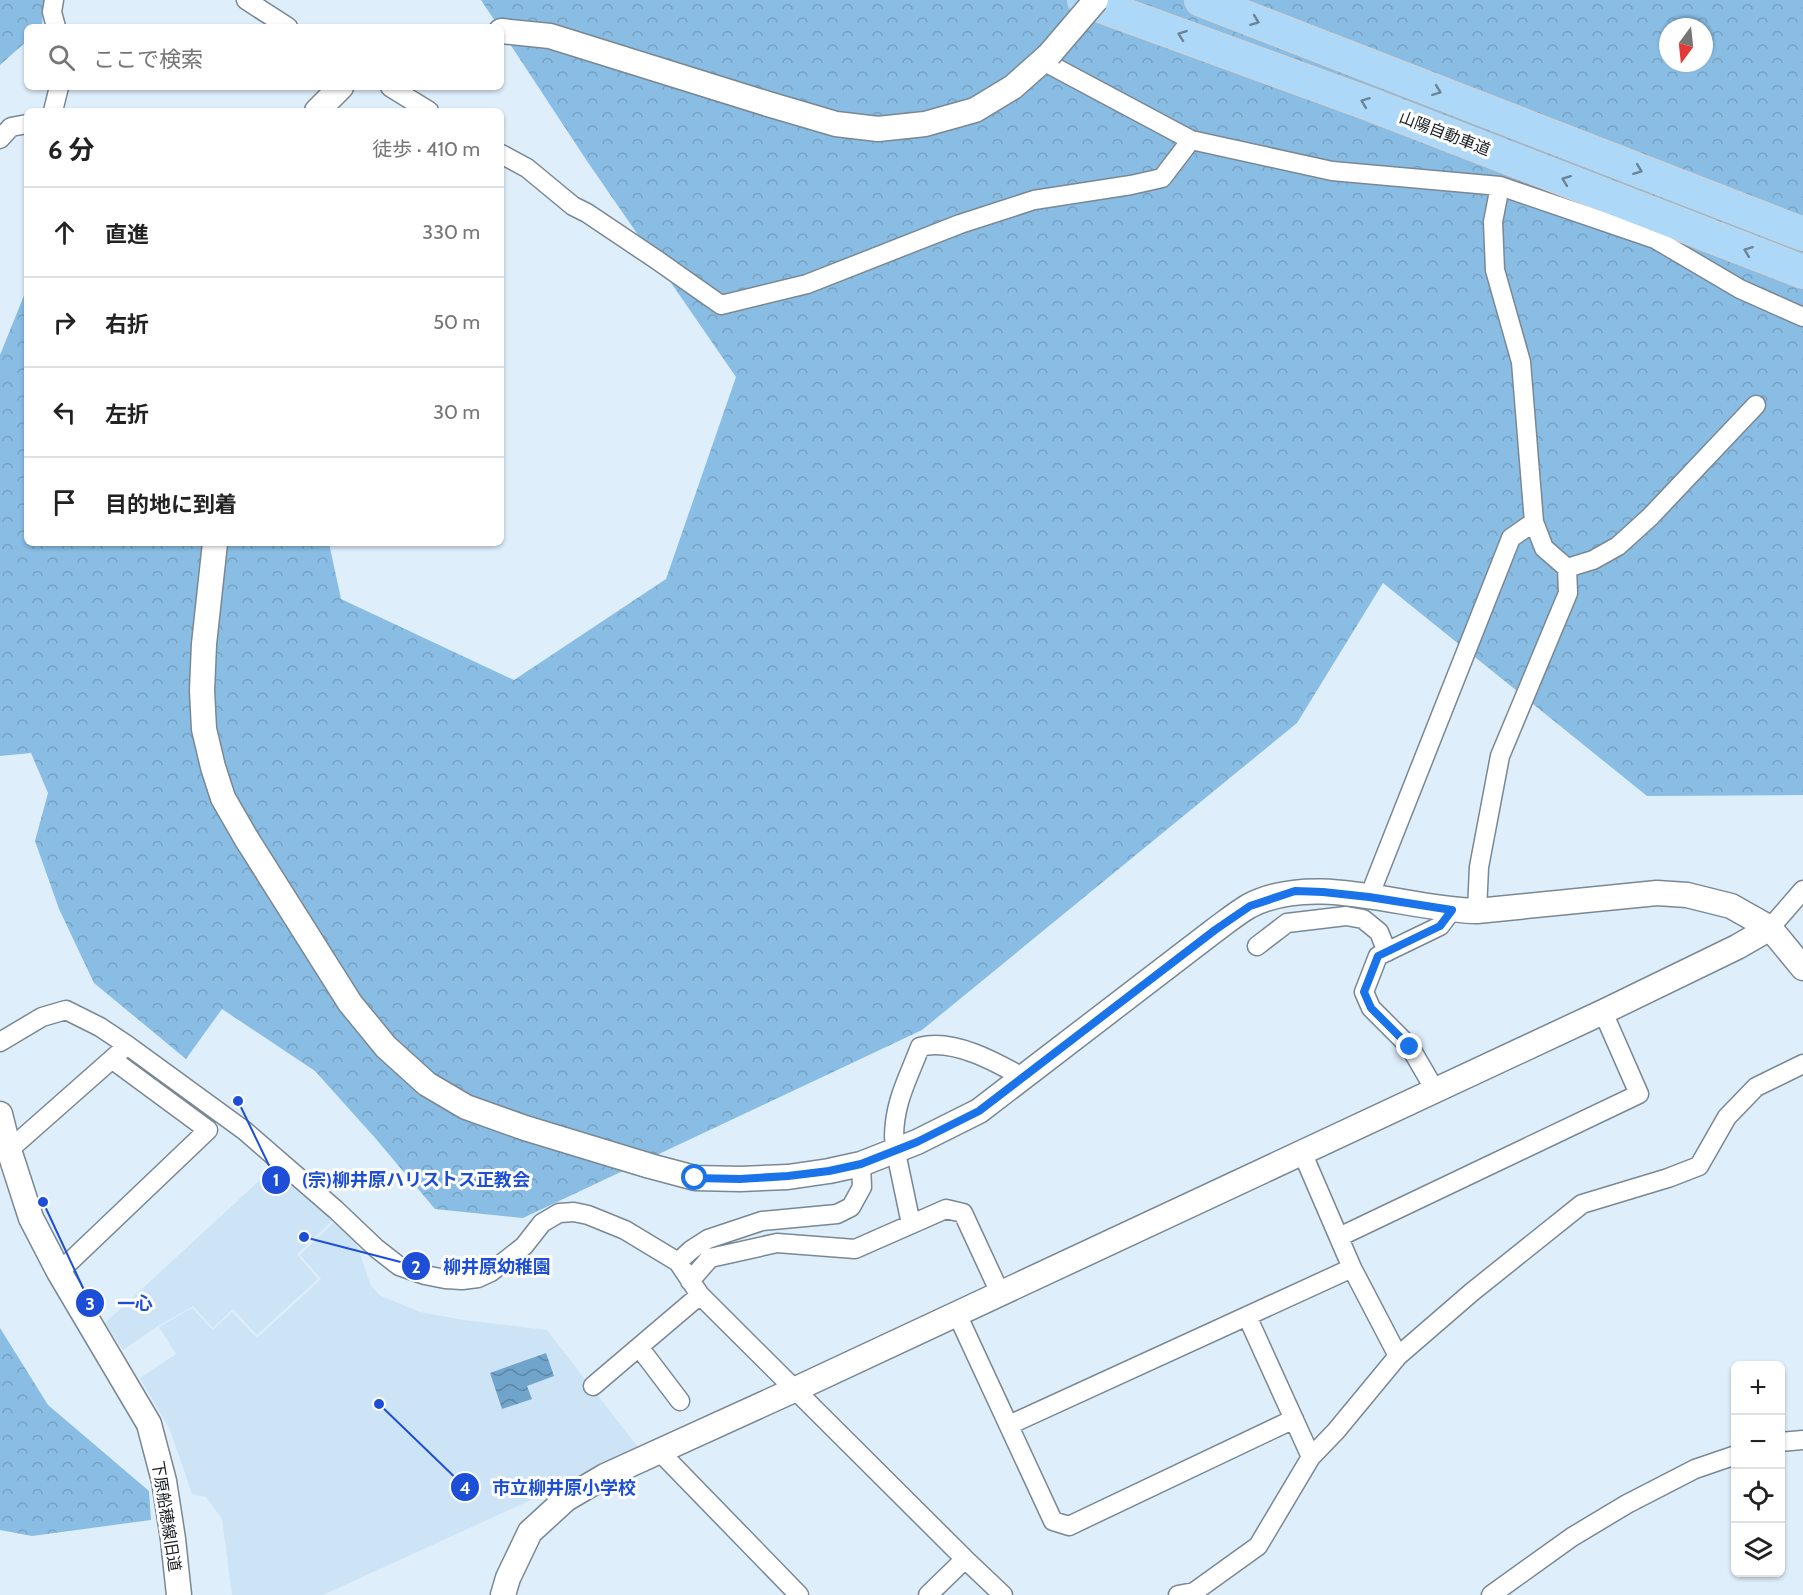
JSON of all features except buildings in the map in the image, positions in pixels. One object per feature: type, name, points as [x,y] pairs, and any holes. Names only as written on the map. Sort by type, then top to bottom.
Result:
[{"type":"highway","name":"山陽自動車道","points":[[1084,0],[1358,100],[1803,272]]},
{"type":"highway","points":[[1201,0],[1803,234]]},
{"type":"street","points":[[54,0],[52,12],[55,24]]},
{"type":"street","points":[[246,0],[283,24]]},
{"type":"street","points":[[504,31],[550,36],[836,124],[878,129],[925,124],[975,110],[1013,87],[1046,58],[1096,0]]},
{"type":"street","points":[[1046,58],[1191,140],[1332,171],[1500,186],[1655,239],[1740,289],[1803,316]]},
{"type":"street","points":[[54,108],[58,90]]},
{"type":"street","points":[[320,108],[338,90]]},
{"type":"street","points":[[395,90],[424,108]]},
{"type":"street","points":[[0,139],[11,127],[24,125]]},
{"type":"street","points":[[504,156],[527,168],[573,206],[587,213],[721,305],[807,284],[960,224],[1034,200],[1162,178],[1191,140]]},
{"type":"street","points":[[1477,911],[1479,867],[1500,756],[1568,593],[1567,568],[1544,548],[1534,522],[1521,362],[1495,270],[1493,222],[1500,186]]},
{"type":"street","points":[[1567,568],[1593,560],[1618,546],[1650,517],[1756,405]]},
{"type":"street","points":[[1369,897],[1511,538],[1534,522]]},
{"type":"street","points":[[215,546],[204,644],[202,691],[204,729],[213,767],[223,798],[252,848],[350,1003],[386,1047],[427,1084],[466,1107],[650,1167],[695,1178],[740,1179],[788,1176],[861,1164],[917,1142],[979,1111],[1215,930],[1250,906],[1295,891],[1369,897],[1452,910],[1477,911],[1657,893],[1687,895],[1731,906],[1770,928],[1803,968]]},
{"type":"street","points":[[503,1595],[508,1578],[530,1532],[566,1499],[605,1476],[1604,1012],[1737,947],[1770,928],[1803,890]]},
{"type":"street","points":[[1435,1090],[1410,1047],[1371,1008],[1364,992],[1378,956],[1440,926],[1452,910]]},
{"type":"street","points":[[1257,946],[1287,923],[1346,916],[1363,919],[1379,932],[1387,952]]},
{"type":"street","points":[[0,1042],[42,1017],[66,1010],[100,1027],[245,1131],[399,1266],[425,1275],[462,1281],[492,1272],[524,1246],[542,1223],[559,1213],[574,1212],[588,1215],[625,1230],[678,1262],[695,1288],[1003,1595]]},
{"type":"street","points":[[1339,1237],[1639,1094],[1604,1012]]},
{"type":"street","points":[[894,1138],[897,1103],[920,1047],[930,1044],[969,1051],[1024,1078]]},
{"type":"street","points":[[9,1150],[113,1060],[127,1045]]},
{"type":"street","points":[[59,1272],[208,1130],[113,1060]]},
{"type":"street","points":[[1178,1595],[1194,1592],[1258,1546],[1311,1457],[1336,1431],[1398,1356],[1473,1292],[1582,1204],[1668,1178],[1699,1166],[1727,1117],[1756,1087],[1803,1064]]},
{"type":"street","name":"下原船穂線旧道","points":[[0,1114],[31,1218],[59,1272],[149,1424],[164,1481],[179,1595]]},
{"type":"street","points":[[1302,1152],[1352,1268],[1398,1356]]},
{"type":"street","points":[[898,1161],[911,1224]]},
{"type":"street","points":[[678,1262],[708,1239],[762,1221],[837,1214],[851,1207],[862,1186],[861,1164]]},
{"type":"street","points":[[592,1386],[639,1347],[695,1288],[710,1258],[777,1243],[855,1249],[945,1209],[963,1213],[1000,1293]]},
{"type":"street","points":[[1009,1425],[1352,1268]]},
{"type":"street","points":[[957,1314],[1053,1521],[1069,1526],[1294,1419]]},
{"type":"street","points":[[1247,1316],[1311,1457]]},
{"type":"street","points":[[639,1347],[680,1401]]},
{"type":"street","points":[[1785,1442],[1803,1440]]},
{"type":"street","points":[[658,1452],[799,1595]]},
{"type":"street","points":[[1491,1595],[1572,1537],[1627,1504],[1695,1469],[1731,1457]]},
{"type":"street","points":[[928,1595],[965,1559]]},
{"type":"shaded area","points":[[273,1168],[334,1219],[297,1254],[318,1279],[257,1335],[233,1309],[213,1328],[193,1306],[123,1350],[105,1323]]},
{"type":"shaded area","points":[[336,1220],[354,1237],[371,1286],[381,1296],[420,1312],[547,1330],[640,1450],[323,1595],[232,1595],[222,1519],[206,1497],[192,1494],[170,1430],[140,1378],[176,1354],[159,1327],[192,1308],[213,1330],[232,1312],[257,1338],[321,1279],[300,1255]]},
{"type":"green space","points":[[0,0],[46,0],[42,24],[24,24],[24,44],[0,65]]},
{"type":"green space","points":[[481,0],[1803,0],[1803,795],[1647,796],[1383,583],[1297,723],[922,1030],[523,1218],[435,1209],[315,1071],[222,1009],[186,1059],[94,983],[59,909],[35,841],[48,793],[31,753],[0,756],[0,355],[24,295],[24,546],[330,546],[341,599],[514,680],[666,579],[736,377],[587,161],[504,35],[504,24],[497,24]]},
{"type":"green space","points":[[0,1328],[48,1405],[149,1491],[151,1520],[32,1536],[0,1530]]},
{"type":"water","points":[[546,1353],[554,1376],[527,1386],[532,1399],[502,1409],[490,1373]]},
{"type":"place","name":"(宗)柳井原ハリストス正教会","points":[[238,1101]]},
{"type":"place","name":"一心","points":[[43,1202]]},
{"type":"place","name":"柳井原幼稚園","points":[[304,1237]]},
{"type":"place","name":"市立柳井原小学校","points":[[379,1404]]},
{"type":"route","points":[[695,1178],[740,1179],[829,1171],[861,1164],[917,1142],[979,1111],[1215,930],[1250,906],[1295,891],[1369,897],[1452,910],[1440,926],[1378,956],[1364,992],[1371,1008],[1410,1047]]}]
